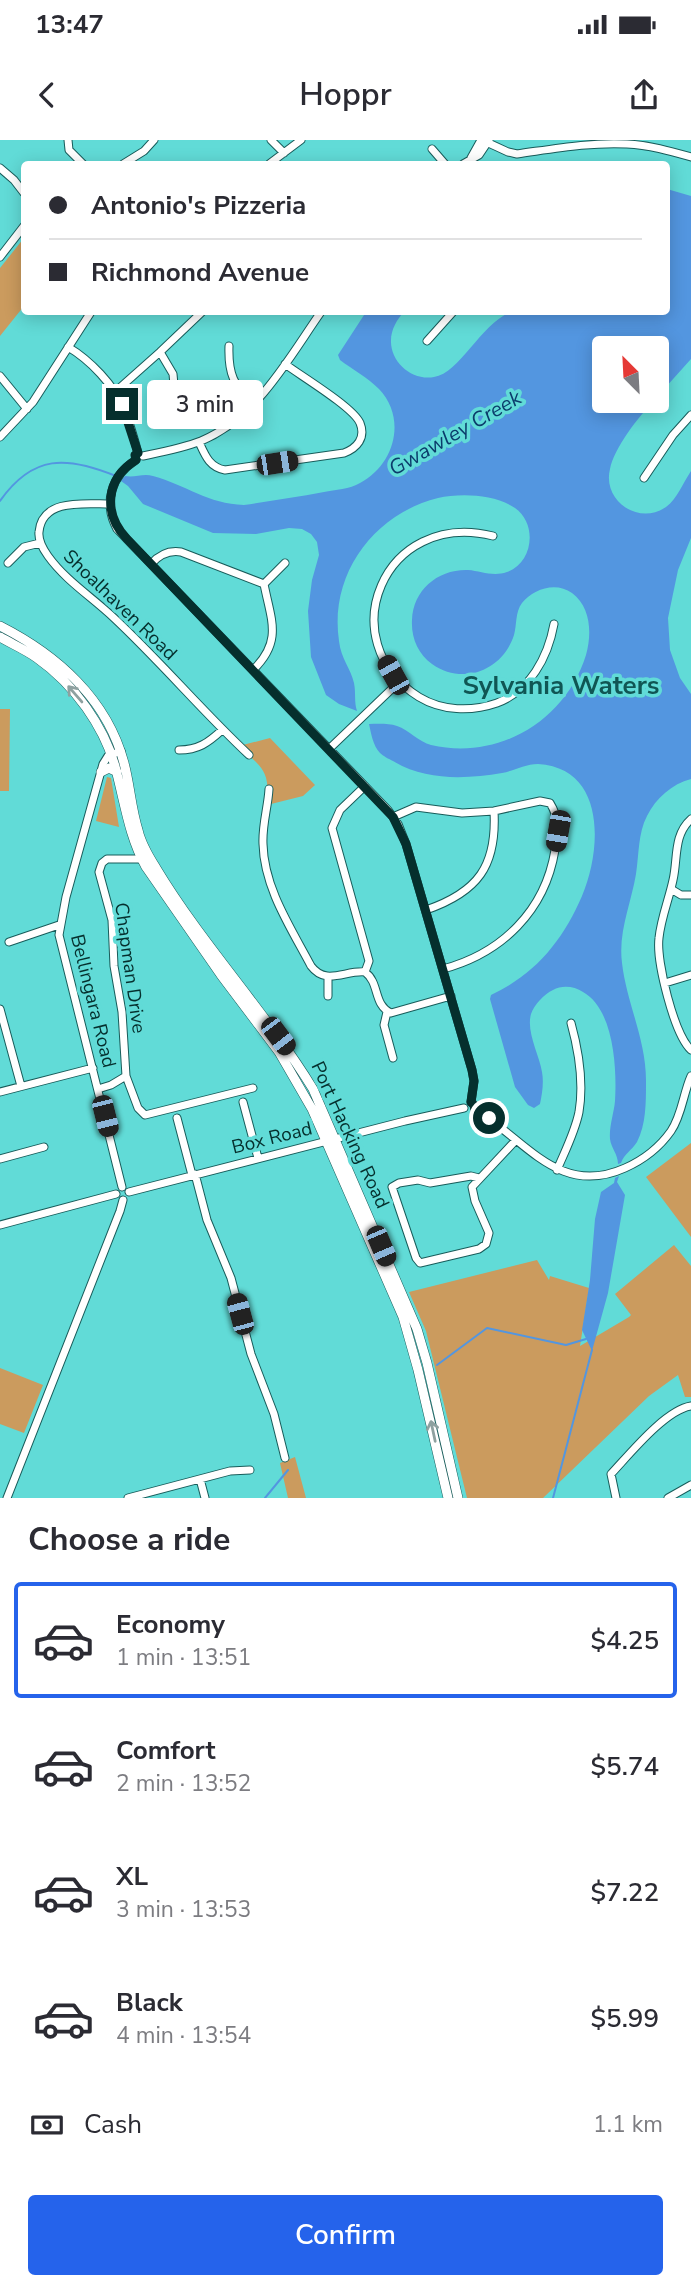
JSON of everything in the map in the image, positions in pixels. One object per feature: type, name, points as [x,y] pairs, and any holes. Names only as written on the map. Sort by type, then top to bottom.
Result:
[{"type":"main road","name":"Port Hacking Road","points":[[0,626],[18,635],[69,672],[98,707],[112,731],[138,830],[151,859],[216,955],[313,1089],[403,1317],[448,1498]]},
{"type":"main road","name":"Port Hacking Road","points":[[0,638],[37,658],[55,672],[91,714],[116,753],[117,772],[129,828],[142,859],[220,975],[279,1052],[331,1140],[417,1329],[458,1498]]},
{"type":"main road","points":[[100,772],[109,768],[117,772]]},
{"type":"street","points":[[68,140],[69,150],[80,161]]},
{"type":"street","points":[[128,161],[144,151],[154,140]]},
{"type":"street","points":[[271,140],[284,153]]},
{"type":"street","points":[[273,161],[301,140]]},
{"type":"street","points":[[467,161],[479,155],[485,141],[508,152],[517,153],[592,144],[626,144],[663,148],[691,157]]},
{"type":"street","points":[[432,149],[442,161]]},
{"type":"street","points":[[0,168],[21,189]]},
{"type":"street","points":[[0,257],[21,230]]},
{"type":"street","points":[[0,437],[27,409],[89,315]]},
{"type":"street","points":[[115,392],[199,315]]},
{"type":"street","points":[[319,315],[252,405],[220,430],[199,442],[139,456],[118,476],[110,504],[117,528],[393,817],[406,844],[472,1070],[473,1106],[540,1160],[557,1170],[574,1175],[597,1176],[616,1172],[646,1156],[671,1130],[682,1107],[691,1076]]},
{"type":"street","points":[[427,341],[450,315]]},
{"type":"street","points":[[229,346],[230,374],[252,405]]},
{"type":"street","points":[[68,347],[92,367],[115,392],[127,414],[139,456]]},
{"type":"street","points":[[160,352],[173,374],[174,385]]},
{"type":"street","points":[[199,442],[209,461],[225,470],[344,453],[359,443],[362,436],[360,422],[349,410],[285,364]]},
{"type":"street","points":[[0,376],[27,409]]},
{"type":"street","points":[[645,478],[673,435],[691,415]]},
{"type":"street","name":"Shoalhaven Road","points":[[110,504],[57,507],[42,520],[38,531],[40,543],[48,557],[69,580],[114,617],[249,755]]},
{"type":"street","points":[[493,536],[460,531],[437,535],[413,546],[402,555],[387,575],[375,607],[375,626],[382,654],[399,682],[426,701],[455,709],[503,701],[517,691],[540,667],[551,640],[554,624]]},
{"type":"street","points":[[8,563],[24,547],[40,543]]},
{"type":"street","points":[[151,564],[163,555],[181,552],[264,584]]},
{"type":"street","points":[[264,584],[285,563]]},
{"type":"street","points":[[253,670],[266,657],[273,640],[271,613],[264,584]]},
{"type":"street","points":[[329,749],[399,682]]},
{"type":"street","points":[[179,750],[201,747],[222,730]]},
{"type":"street","name":"Bellingara Road","points":[[116,753],[105,760],[100,772],[59,925],[59,939],[126,1189]]},
{"type":"street","points":[[365,786],[340,810],[332,828],[369,961],[365,972]]},
{"type":"street","points":[[268,789],[262,839],[268,880],[315,971],[328,977],[365,972],[372,978],[380,1005],[387,1012],[397,1013],[451,996]]},
{"type":"street","points":[[393,817],[416,807],[462,813],[494,811],[540,801],[550,803],[557,816],[558,831],[550,873],[528,915],[506,938],[476,957],[443,969]]},
{"type":"street","points":[[426,910],[454,898],[484,873],[495,835],[494,811]]},
{"type":"street","points":[[691,819],[685,824],[678,841],[671,889],[659,935],[659,956],[665,983],[680,1035],[691,1051]]},
{"type":"street","name":"Chapman Drive","points":[[142,859],[107,859],[102,863],[99,873],[112,920],[114,966],[122,1012],[127,1076],[136,1104],[144,1115],[253,1088]]},
{"type":"street","points":[[671,889],[681,895],[691,895]]},
{"type":"street","points":[[9,942],[59,925]]},
{"type":"street","points":[[665,983],[691,975]]},
{"type":"street","points":[[328,977],[328,996]]},
{"type":"street","points":[[0,1009],[21,1086]]},
{"type":"street","points":[[387,1012],[384,1025],[393,1058]]},
{"type":"street","points":[[557,1170],[579,1113],[579,1054],[571,1024]]},
{"type":"street","points":[[0,1092],[93,1068]]},
{"type":"street","points":[[98,1089],[127,1076]]},
{"type":"street","points":[[243,1102],[258,1158]]},
{"type":"street","name":"Box Road","points":[[126,1189],[194,1175],[432,1114],[464,1108],[469,1113],[473,1106]]},
{"type":"street","points":[[177,1118],[207,1220],[231,1278],[251,1354],[274,1414],[285,1458]]},
{"type":"street","points":[[479,1178],[471,1176],[430,1183],[418,1180],[392,1186],[420,1263],[479,1249],[486,1244],[489,1233],[472,1186],[516,1140]]},
{"type":"street","points":[[0,1159],[44,1147]]},
{"type":"street","points":[[0,1225],[128,1197],[126,1189]]},
{"type":"street","points":[[7,1498],[120,1212],[120,1197]]},
{"type":"street","points":[[616,1498],[611,1474],[666,1419],[680,1409],[691,1406]]},
{"type":"street","points":[[128,1498],[230,1471],[250,1470]]},
{"type":"street","points":[[200,1479],[205,1498]]},
{"type":"street","points":[[668,1498],[691,1485]]},
{"type":"shaded area","points":[[21,242],[21,310],[0,336],[0,268]]},
{"type":"shaded area","points":[[0,709],[10,709],[9,791],[0,791]]},
{"type":"shaded area","points":[[270,738],[315,785],[303,796],[267,805],[266,777],[254,760],[239,746]]},
{"type":"shaded area","points":[[107,777],[111,778],[119,827],[96,821]]},
{"type":"shaded area","points":[[691,1143],[691,1237],[646,1177]]},
{"type":"shaded area","points":[[674,1245],[691,1266],[691,1397],[685,1397],[678,1375],[649,1396],[543,1498],[467,1498],[426,1331],[409,1292],[537,1260],[549,1280],[550,1276],[589,1288],[580,1346],[631,1315],[615,1294]]},
{"type":"shaded area","points":[[0,1368],[43,1385],[24,1433],[0,1424]]},
{"type":"shaded area","points":[[295,1457],[306,1498],[288,1498],[280,1463]]},
{"type":"water","points":[[670,190],[691,196],[691,359],[669,384],[669,336],[592,336],[592,413],[643,413],[612,461],[609,481],[617,500],[634,512],[656,512],[673,500],[691,471],[691,538],[678,570],[668,618],[670,650],[680,678],[691,694],[691,779],[677,784],[660,798],[647,816],[640,837],[621,952],[643,1053],[646,1106],[637,1142],[618,1164],[610,1139],[615,1101],[614,1057],[607,1026],[593,1000],[576,988],[560,987],[546,994],[532,1011],[530,1028],[543,1080],[540,1104],[534,1108],[528,1105],[515,1087],[490,999],[491,995],[522,977],[546,954],[566,927],[582,896],[589,877],[595,835],[593,814],[587,795],[576,780],[560,769],[538,764],[502,773],[446,777],[406,768],[380,753],[369,724],[397,726],[431,745],[481,747],[505,741],[526,730],[546,716],[563,699],[586,655],[589,638],[588,621],[583,606],[566,589],[545,588],[527,598],[518,610],[509,647],[501,657],[480,671],[456,674],[444,671],[427,660],[416,645],[413,633],[413,609],[417,599],[437,577],[468,570],[502,573],[516,567],[527,552],[529,543],[527,523],[522,515],[507,503],[488,497],[456,495],[438,498],[415,506],[394,518],[361,550],[341,593],[338,616],[340,647],[354,683],[357,711],[326,695],[311,657],[308,611],[319,555],[317,542],[311,534],[302,529],[289,528],[256,534],[213,533],[143,504],[121,481],[125,476],[149,475],[208,498],[244,505],[352,487],[372,475],[382,465],[389,453],[395,427],[388,401],[379,389],[340,360],[338,355],[364,315],[402,315],[391,336],[394,356],[410,373],[426,377],[444,374],[453,367],[490,326],[506,315],[670,315]]},
{"type":"water","points":[[619,1176],[617,1182],[625,1195],[608,1293],[592,1351],[582,1330],[590,1280],[595,1219],[601,1192]]},
{"type":"waterway","name":"Gwawley Creek","points":[[0,501],[25,474],[52,463],[82,465],[116,476]]},
{"type":"waterway","points":[[437,1365],[487,1328],[566,1345],[586,1339]]},
{"type":"waterway","points":[[553,1498],[592,1350]]},
{"type":"waterway","points":[[265,1498],[288,1470]]},
{"type":"district","name":"Sylvania Waters","points":[[561,685]]},
{"type":"route","points":[[122,404],[138,453],[134,457],[136,460],[120,472],[113,484],[110,504],[114,523],[388,810],[398,824],[472,1070],[474,1081],[471,1102],[475,1110],[489,1118]]}]
